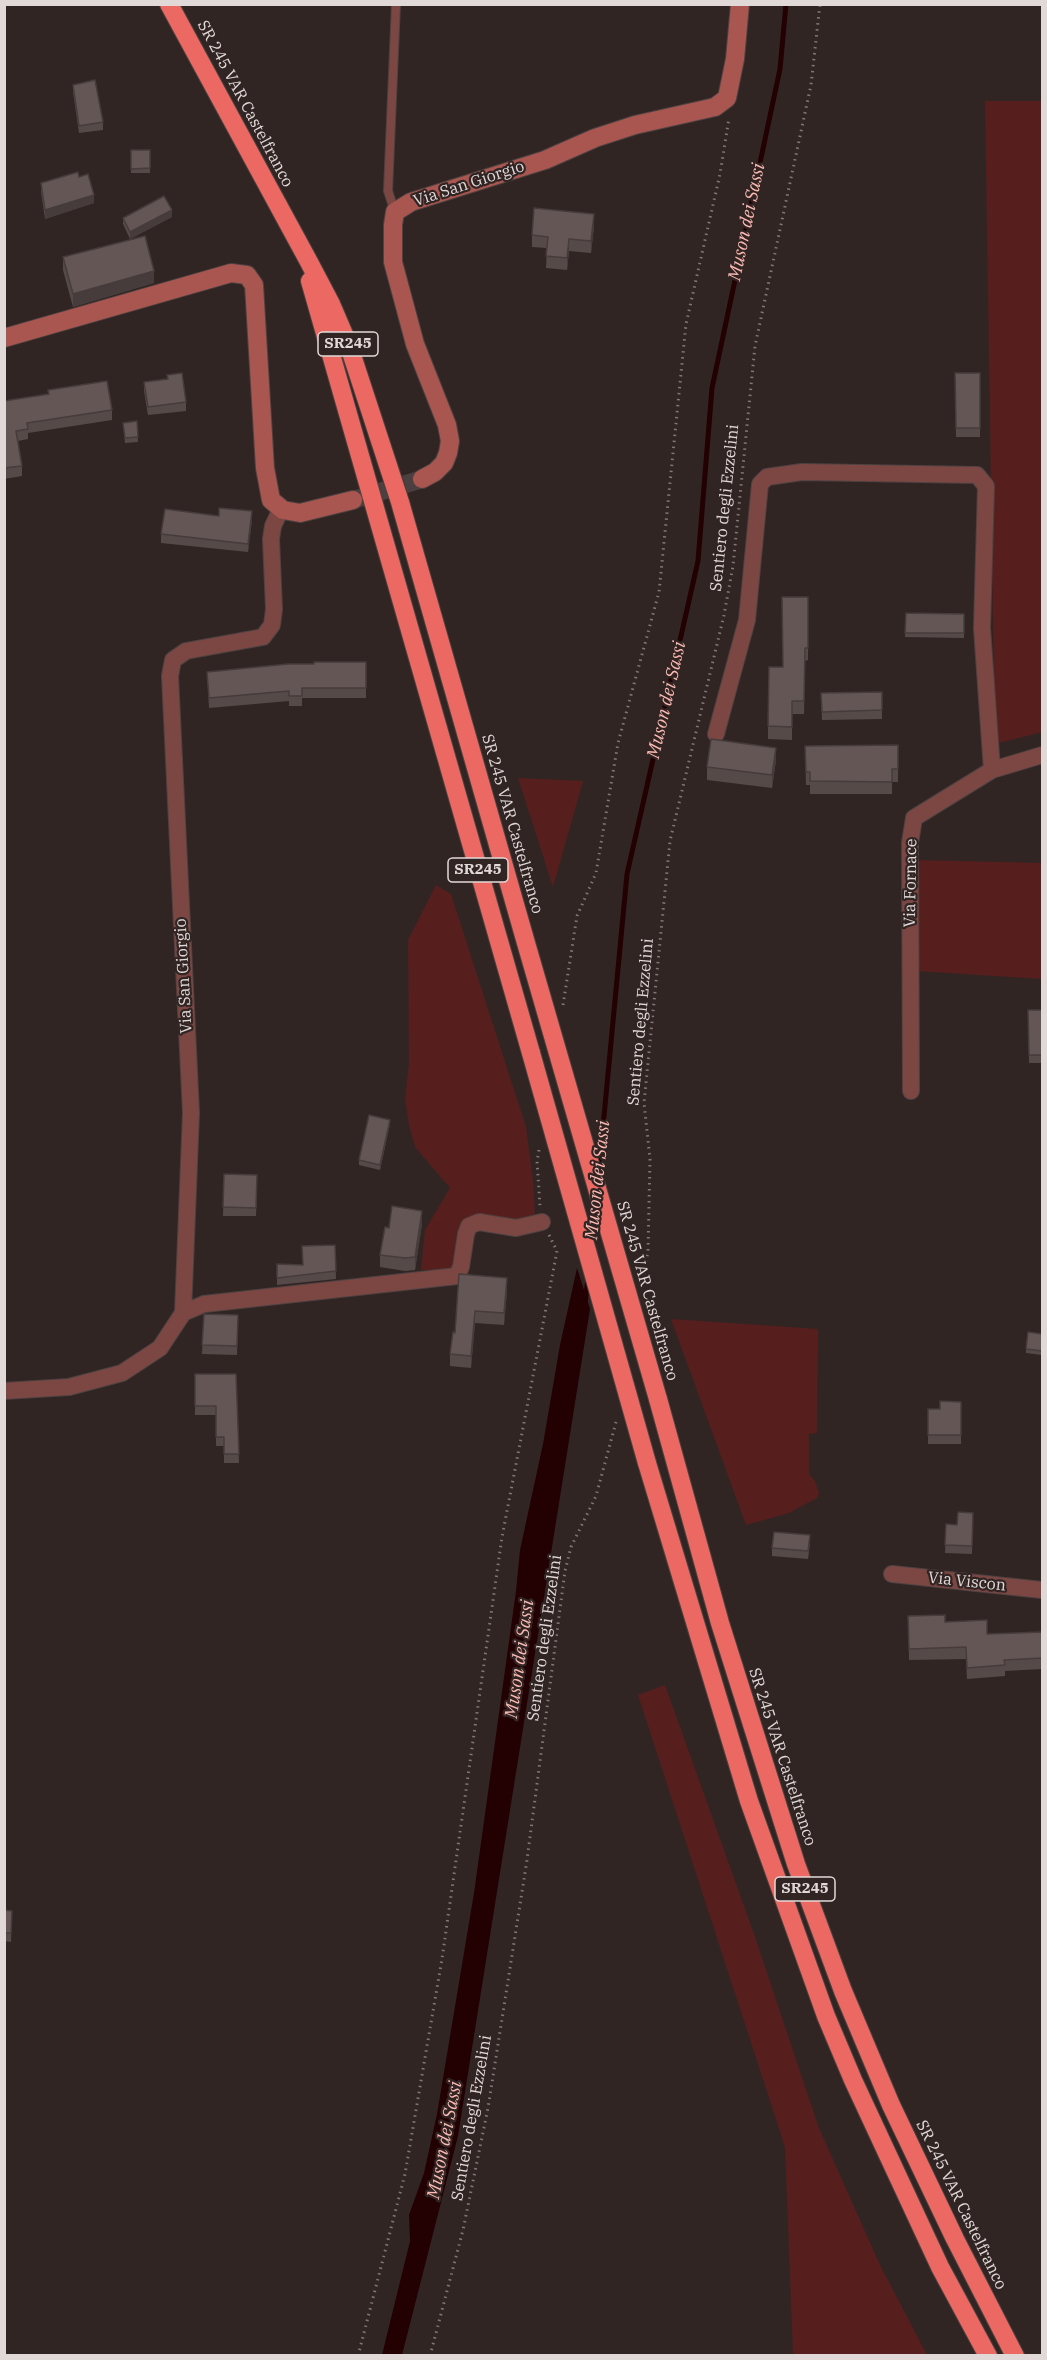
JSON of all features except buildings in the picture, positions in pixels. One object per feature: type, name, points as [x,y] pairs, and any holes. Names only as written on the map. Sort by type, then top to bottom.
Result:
[{"type":"highway","name":"SR 245 VAR Castelfranco","points":[[169,4],[331,304],[349,346],[400,502],[754,1739],[843,1991],[912,2151],[954,2239],[1015,2355]]},
{"type":"highway","name":"SR 245 VAR Castelfranco","points":[[286,221],[310,280],[335,365],[647,1463],[749,1801],[822,2005],[858,2090],[940,2267],[988,2355]]},
{"type":"street","name":"Via San Giorgio","points":[[422,479],[435,472],[444,463],[450,441],[447,425],[415,344],[393,262],[395,212],[411,202],[545,160],[595,138],[625,128],[715,107],[727,98],[735,59],[740,4]]},
{"type":"street","points":[[4,338],[231,273],[247,274],[254,285],[265,468],[270,499],[281,509],[300,513],[353,500]]},
{"type":"street","points":[[716,734],[747,620],[760,484],[767,477],[802,472],[976,475],[986,486],[982,628],[992,770]]},
{"type":"street","name":"Via San Giorgio","points":[[183,1313],[191,1113],[170,676],[173,660],[186,651],[263,637],[272,625],[274,609],[271,539],[273,526],[281,509]]},
{"type":"street","name":"Via Fornace","points":[[911,1091],[910,855],[914,818],[992,770],[1042,755]]},
{"type":"street","points":[[4,1391],[69,1387],[122,1373],[160,1348],[183,1313],[204,1304],[457,1276],[461,1267],[466,1234],[470,1226],[478,1222],[516,1228],[542,1222]]},
{"type":"street","name":"Via Viscon","points":[[891,1574],[1042,1590]]},
{"type":"lane","points":[[395,212],[388,191],[396,4]]},
{"type":"path","name":"Sentiero degli Ezzelini","points":[[641,1286],[648,1251],[650,1159],[644,1103],[670,841],[724,615],[731,576],[755,346],[811,85],[820,4]]},
{"type":"path","name":"Sentiero degli Ezzelini","points":[[430,2355],[463,2230],[488,2108],[526,1860],[565,1571],[571,1547],[596,1496],[617,1414]]},
{"type":"shaded area","points":[[985,101],[1042,101],[1042,732],[995,744]]},
{"type":"shaded area","points":[[518,778],[583,781],[553,887]]},
{"type":"shaded area","points":[[915,860],[1042,863],[1042,979],[916,971]]},
{"type":"shaded area","points":[[436,885],[451,894],[526,1127],[535,1214],[515,1220],[470,1216],[464,1225],[453,1270],[421,1270],[425,1230],[450,1188],[415,1147],[405,1098],[409,1063],[408,940]]},
{"type":"shaded area","points":[[671,1319],[818,1329],[817,1433],[809,1434],[809,1474],[815,1481],[819,1493],[817,1498],[789,1513],[746,1525]]},
{"type":"shaded area","points":[[665,1685],[754,1934],[819,2128],[880,2265],[927,2355],[793,2355],[785,2147],[638,1695]]},
{"type":"water","points":[[577,1268],[590,1309],[458,2136],[402,2355],[382,2355],[410,2241],[409,2215],[424,2173],[437,2114],[474,1893],[520,1550]]},
{"type":"waterway","name":"Muson dei Sassi","points":[[599,1169],[627,874],[698,561],[712,388],[780,69],[786,4]]},
{"type":"waterway","name":"Muson dei Sassi","points":[[591,1243],[595,1205]]},
{"type":"waterway","name":"Muson dei Sassi","points":[[585,1303],[588,1279]]},
{"type":"tunnel","points":[[353,500],[422,479]]}]
